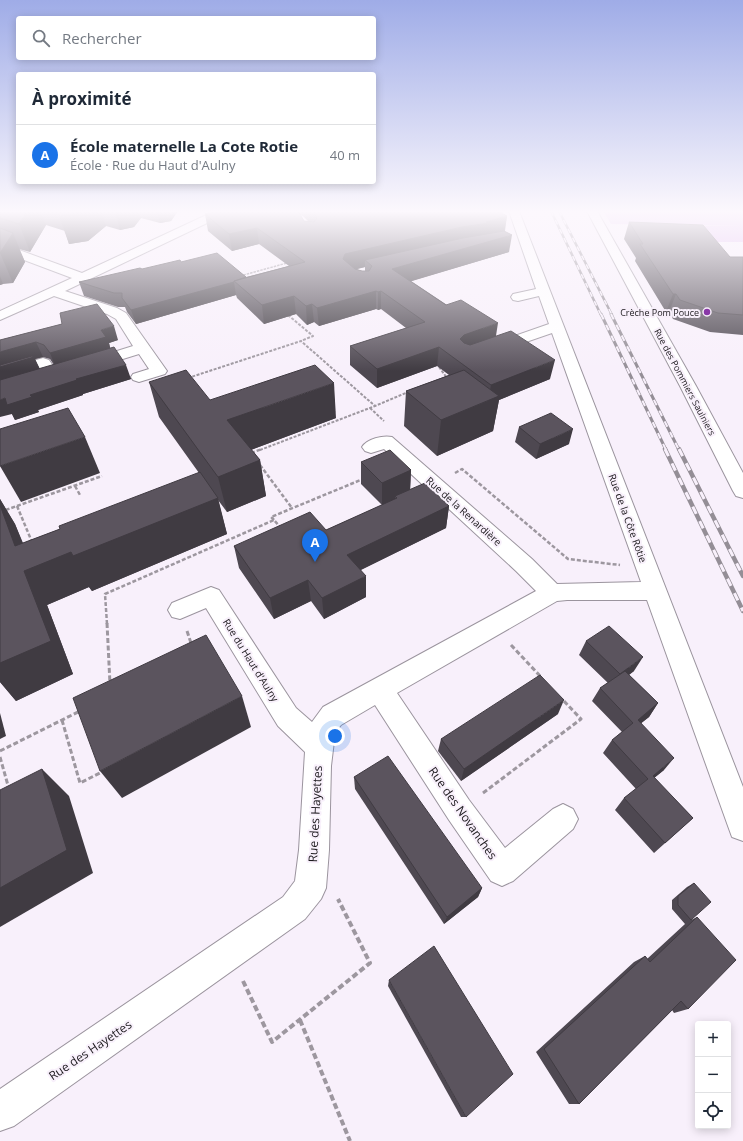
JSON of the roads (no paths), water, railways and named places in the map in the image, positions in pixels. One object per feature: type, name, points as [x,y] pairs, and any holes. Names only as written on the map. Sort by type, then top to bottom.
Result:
[{"type":"street","points":[[47,264],[82,277]]},
{"type":"street","points":[[0,316],[109,264]]},
{"type":"street","name":"Rue de la Côte Rôtie","points":[[530,264],[544,291],[743,826]]},
{"type":"street","name":"Rue des Pommiers Saulniers","points":[[621,264],[688,386],[721,452],[743,491]]},
{"type":"street","points":[[54,291],[112,311],[121,316],[142,348],[160,370],[139,377]]},
{"type":"street","points":[[518,297],[544,291]]},
{"type":"street","points":[[482,352],[557,326]]},
{"type":"street","points":[[22,385],[142,348]]},
{"type":"street","points":[[0,375],[43,363],[64,372]]},
{"type":"street","name":"Rue de la Renardière","points":[[371,448],[386,441],[524,565],[552,593]]},
{"type":"street","points":[[721,452],[743,458]]},
{"type":"street","points":[[418,498],[438,488]]},
{"type":"street","name":"Rue des Hayettes","points":[[0,1112],[294,908],[310,888],[314,850],[319,747],[322,729],[332,716],[552,593],[651,578]]},
{"type":"street","name":"Rue du Haut d'Aulny","points":[[180,610],[211,596],[287,717],[319,747]]},
{"type":"street","name":"Rue des Novanches","points":[[380,690],[459,810],[502,870],[564,819]]},
{"type":"railway","points":[[577,264],[601,315]]},
{"type":"railway","points":[[586,264],[612,315]]},
{"type":"railway","points":[[601,314],[666,450]]},
{"type":"railway","points":[[611,314],[679,450]]},
{"type":"railway","points":[[665,449],[743,611]]},
{"type":"railway","points":[[679,449],[743,576]]},
{"type":"place","name":"Crèche Pom Pouce","points":[[707,312]]},
{"type":"place","name":"École maternelle La Cote Rotie","points":[[315,562]]}]
